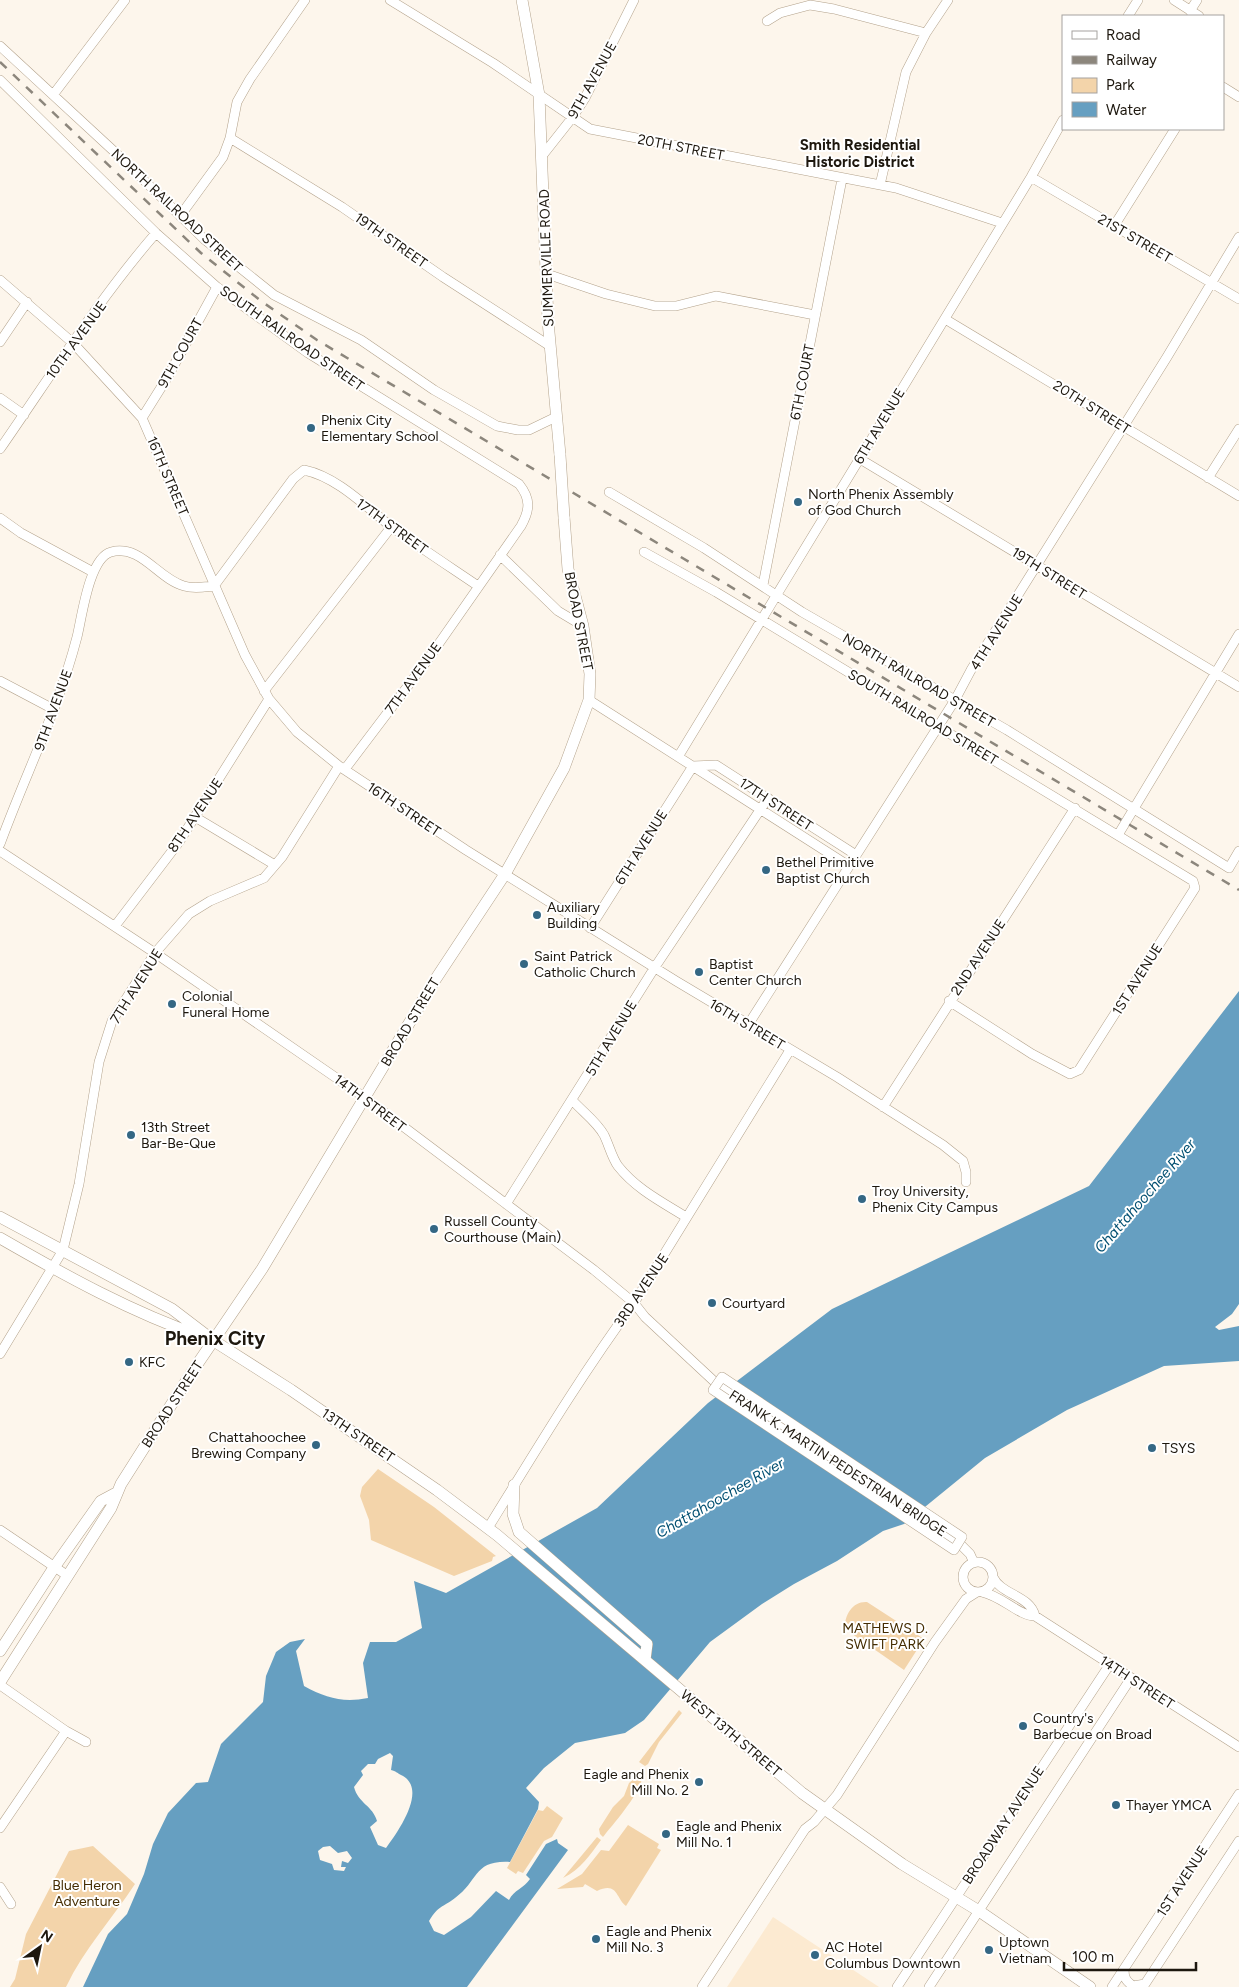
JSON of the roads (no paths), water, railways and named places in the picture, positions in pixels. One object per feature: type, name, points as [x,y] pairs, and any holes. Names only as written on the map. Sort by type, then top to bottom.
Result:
[{"type":"main road","name":"SUMMERVILLE ROAD","points":[[522,0],[539,95],[550,346],[564,516]]},
{"type":"main road","name":"BROAD STREET","points":[[0,1684],[111,1508],[116,1493],[262,1269],[449,958],[505,874],[564,768],[589,700],[590,674],[583,626],[568,569],[564,516]]},
{"type":"main road","name":"13TH STREET","points":[[0,1217],[172,1309],[214,1341],[362,1438],[493,1531]]},
{"type":"main road","name":"13TH STREET","points":[[0,1238],[52,1268],[156,1320],[214,1341]]},
{"type":"main road","points":[[514,1485],[514,1514],[519,1532],[647,1644],[645,1660]]},
{"type":"main road","name":"BROAD STREET","points":[[0,1651],[55,1566],[101,1501],[116,1493]]},
{"type":"main road","name":"WEST 13TH STREET","points":[[493,1531],[802,1793],[902,1864],[979,1911]]},
{"type":"main road","points":[[979,1911],[1090,1987]]},
{"type":"street","points":[[53,95],[125,0]]},
{"type":"street","points":[[180,216],[223,157],[230,138],[237,102],[305,0]]},
{"type":"street","name":"20TH STREET","points":[[390,0],[493,63],[590,129],[842,179],[880,184],[916,193],[1002,223]]},
{"type":"street","name":"9TH AVENUE","points":[[542,156],[585,98],[634,0]]},
{"type":"street","points":[[880,184],[903,83],[926,33],[948,0]]},
{"type":"street","points":[[1129,15],[1138,0]]},
{"type":"street","points":[[1174,0],[1197,15]]},
{"type":"street","points":[[1190,11],[1197,0]]},
{"type":"street","points":[[767,21],[780,12],[810,5],[836,4],[926,33]]},
{"type":"street","name":"NORTH RAILROAD STREET","points":[[0,46],[204,239],[274,295],[361,340],[434,390],[488,422],[507,428],[523,430],[543,424],[556,417]]},
{"type":"street","name":"SOUTH RAILROAD STREET","points":[[0,80],[156,233],[217,287],[308,353],[519,484],[527,493],[529,506],[522,526],[500,555]]},
{"type":"street","points":[[1224,88],[1239,97]]},
{"type":"street","name":"6TH AVENUE","points":[[678,756],[778,596],[1031,177],[1062,122]]},
{"type":"street","points":[[1114,226],[1174,130]]},
{"type":"street","name":"19TH STREET","points":[[230,138],[342,207],[443,277],[550,346]]},
{"type":"street","name":"21ST STREET","points":[[1031,177],[1239,299]]},
{"type":"street","name":"6TH COURT","points":[[763,585],[842,179]]},
{"type":"street","name":"10TH AVENUE","points":[[0,449],[72,343],[134,258],[156,233]]},
{"type":"street","name":"4TH AVENUE","points":[[748,1025],[939,726],[1239,238]]},
{"type":"street","points":[[546,274],[606,294],[655,306],[676,306],[716,296],[815,315]]},
{"type":"street","name":"16TH STREET","points":[[0,280],[72,343],[142,418],[214,586],[264,691],[282,718],[342,768],[505,874],[944,1145],[963,1161],[966,1182]]},
{"type":"street","name":"9TH COURT","points":[[142,418],[167,378],[217,287]]},
{"type":"street","points":[[0,342],[27,302]]},
{"type":"street","name":"20TH STREET","points":[[945,319],[1239,496]]},
{"type":"street","points":[[0,398],[24,415]]},
{"type":"street","points":[[1208,478],[1239,429]]},
{"type":"street","name":"19TH STREET","points":[[860,459],[1239,688]]},
{"type":"street","name":"17TH STREET","points":[[214,586],[293,479],[304,470],[315,472],[338,486],[478,586]]},
{"type":"street","name":"NORTH RAILROAD STREET","points":[[609,492],[763,585],[802,612],[955,700],[1229,868],[1239,851]]},
{"type":"street","points":[[0,518],[21,534],[93,572],[99,558],[109,552],[121,550],[144,559],[174,582],[184,586],[214,586]]},
{"type":"street","points":[[264,691],[392,526]]},
{"type":"street","name":"SOUTH RAILROAD STREET","points":[[644,552],[762,620],[1075,808],[1193,881],[1195,888]]},
{"type":"street","points":[[478,586],[500,555],[558,611],[583,626]]},
{"type":"street","name":"9TH AVENUE","points":[[0,844],[55,710],[77,638],[93,572]]},
{"type":"street","name":"7TH AVENUE","points":[[0,1354],[63,1250],[79,1184],[104,1041],[112,1021],[155,953],[197,908],[264,878],[275,865],[342,768],[426,662],[478,586]]},
{"type":"street","points":[[1118,835],[1239,634]]},
{"type":"street","points":[[0,681],[55,710]]},
{"type":"street","name":"8TH AVENUE","points":[[116,926],[195,817],[269,699]]},
{"type":"street","name":"17TH STREET","points":[[589,700],[849,866]]},
{"type":"street","name":"17TH STREET","points":[[693,766],[716,765],[856,855]]},
{"type":"street","name":"6TH AVENUE","points":[[590,928],[693,766]]},
{"type":"street","name":"5TH AVENUE","points":[[506,1204],[572,1102],[655,967],[768,798]]},
{"type":"street","name":"2ND AVENUE","points":[[884,1107],[950,1000],[1075,808]]},
{"type":"street","points":[[195,817],[275,865]]},
{"type":"street","name":"14TH STREET","points":[[0,851],[116,926],[364,1097],[594,1270],[634,1303],[645,1317],[717,1384]]},
{"type":"street","name":"1ST AVENUE","points":[[950,1000],[1032,1054],[1070,1074],[1079,1070],[1195,888]]},
{"type":"street","name":"3RD AVENUE","points":[[493,1531],[514,1485],[605,1342],[634,1303],[790,1050]]},
{"type":"street","points":[[572,1102],[599,1128],[617,1165],[646,1192],[686,1217]]},
{"type":"street","points":[[722,1377],[962,1537],[958,1542],[954,1550],[713,1390],[722,1377]]},
{"type":"street","name":"FRANK K. MARTIN PEDESTRIAN BRIDGE","points":[[717,1384],[958,1542]]},
{"type":"street","points":[[0,1530],[68,1576]]},
{"type":"street","points":[[958,1542],[970,1554],[974,1563],[967,1567],[963,1574],[966,1599]]},
{"type":"street","name":"14TH STREET","points":[[974,1563],[985,1564],[992,1572],[998,1584],[1029,1604],[1035,1616]]},
{"type":"street","points":[[702,1987],[805,1829],[814,1822],[837,1794],[966,1599],[990,1586],[993,1577]]},
{"type":"street","name":"14TH STREET","points":[[965,1585],[979,1592],[997,1596],[1024,1614],[1035,1616],[1239,1747]]},
{"type":"street","name":"BROADWAY AVENUE","points":[[897,1987],[1110,1664]]},
{"type":"street","name":"BROADWAY AVENUE","points":[[929,1987],[1131,1678]]},
{"type":"street","points":[[0,1684],[66,1731],[86,1742]]},
{"type":"street","points":[[0,1828],[66,1731]]},
{"type":"street","name":"1ST AVENUE","points":[[1112,1987],[1239,1794]]},
{"type":"street","name":"1ST AVENUE","points":[[1124,1969],[1124,1977],[1127,1982],[1133,1986],[1144,1985],[1239,1841]]},
{"type":"street","points":[[0,1887],[11,1904]]},
{"type":"water","name":"Chattahoochee River","points":[[1239,991],[1239,1304],[1232,1314],[1215,1327],[1219,1330],[1239,1326],[1239,1361],[1164,1366],[1067,1410],[985,1458],[904,1524],[883,1531],[837,1561],[794,1584],[762,1604],[710,1642],[644,1720],[625,1733],[575,1743],[544,1768],[526,1788],[539,1802],[538,1809],[510,1862],[489,1864],[483,1868],[463,1891],[438,1909],[429,1921],[434,1931],[444,1935],[471,1917],[496,1891],[509,1900],[530,1879],[526,1875],[546,1844],[557,1839],[558,1843],[568,1850],[467,1987],[83,1987],[108,1934],[127,1914],[144,1874],[153,1844],[168,1813],[196,1783],[208,1782],[221,1744],[263,1702],[266,1676],[276,1652],[290,1642],[305,1639],[296,1651],[304,1686],[320,1694],[343,1700],[368,1698],[363,1663],[370,1642],[396,1642],[422,1628],[414,1581],[446,1593],[597,1508],[708,1403],[832,1309],[1089,1186]],"holes":[[[390,1753],[393,1756],[391,1770],[409,1781],[412,1790],[412,1800],[403,1821],[386,1848],[378,1845],[370,1827],[377,1821],[375,1816],[359,1797],[354,1787],[363,1775],[361,1771],[368,1764],[375,1764],[378,1759]],[[330,1846],[338,1853],[347,1851],[352,1858],[348,1863],[342,1861],[341,1867],[346,1867],[344,1871],[334,1870],[332,1864],[320,1860],[318,1851],[323,1847]]]},
{"type":"railway","points":[[0,62],[201,253],[261,301],[317,340],[1239,890]]},
{"type":"place","name":"Phenix City Elementary School","points":[[311,428]]},
{"type":"place","name":"North Phenix Assembly of God Church","points":[[798,502]]},
{"type":"place","name":"Bethel Primitive Baptist Church","points":[[766,870]]},
{"type":"place","name":"Auxiliary Building","points":[[537,915]]},
{"type":"place","name":"Saint Patrick Catholic Church","points":[[524,964]]},
{"type":"place","name":"Baptist Center Church","points":[[699,972]]},
{"type":"place","name":"Colonial Funeral Home","points":[[172,1004]]},
{"type":"place","name":"13th Street Bar-Be-Que","points":[[131,1135]]},
{"type":"place","name":"Troy University, Phenix City Campus","points":[[862,1199]]},
{"type":"place","name":"Russell County Courthouse (Main)","points":[[434,1229]]},
{"type":"place","name":"Courtyard","points":[[712,1303]]},
{"type":"place","name":"KFC","points":[[129,1362]]},
{"type":"place","name":"Chattahoochee Brewing Company","points":[[316,1445]]},
{"type":"place","name":"TSYS","points":[[1152,1448]]},
{"type":"place","name":"Country's Barbecue on Broad","points":[[1023,1726]]},
{"type":"place","name":"Eagle and Phenix Mill No. 2","points":[[699,1782]]},
{"type":"place","name":"Thayer YMCA","points":[[1116,1805]]},
{"type":"place","name":"Eagle and Phenix Mill No. 1","points":[[666,1834]]},
{"type":"place","name":"Eagle and Phenix Mill No. 3","points":[[596,1939]]},
{"type":"place","name":"Uptown Vietnam","points":[[989,1950]]},
{"type":"place","name":"AC Hotel Columbus Downtown","points":[[815,1955]]},
{"type":"district","name":"Smith Residential Historic District","points":[[860,154]]},
{"type":"district","name":"Phenix City","points":[[215,1338]]},
{"type":"park label","name":"MATHEWS D. SWIFT PARK","points":[[885,1636]]},
{"type":"park label","name":"Blue Heron Adventure","points":[[87,1894]]}]
